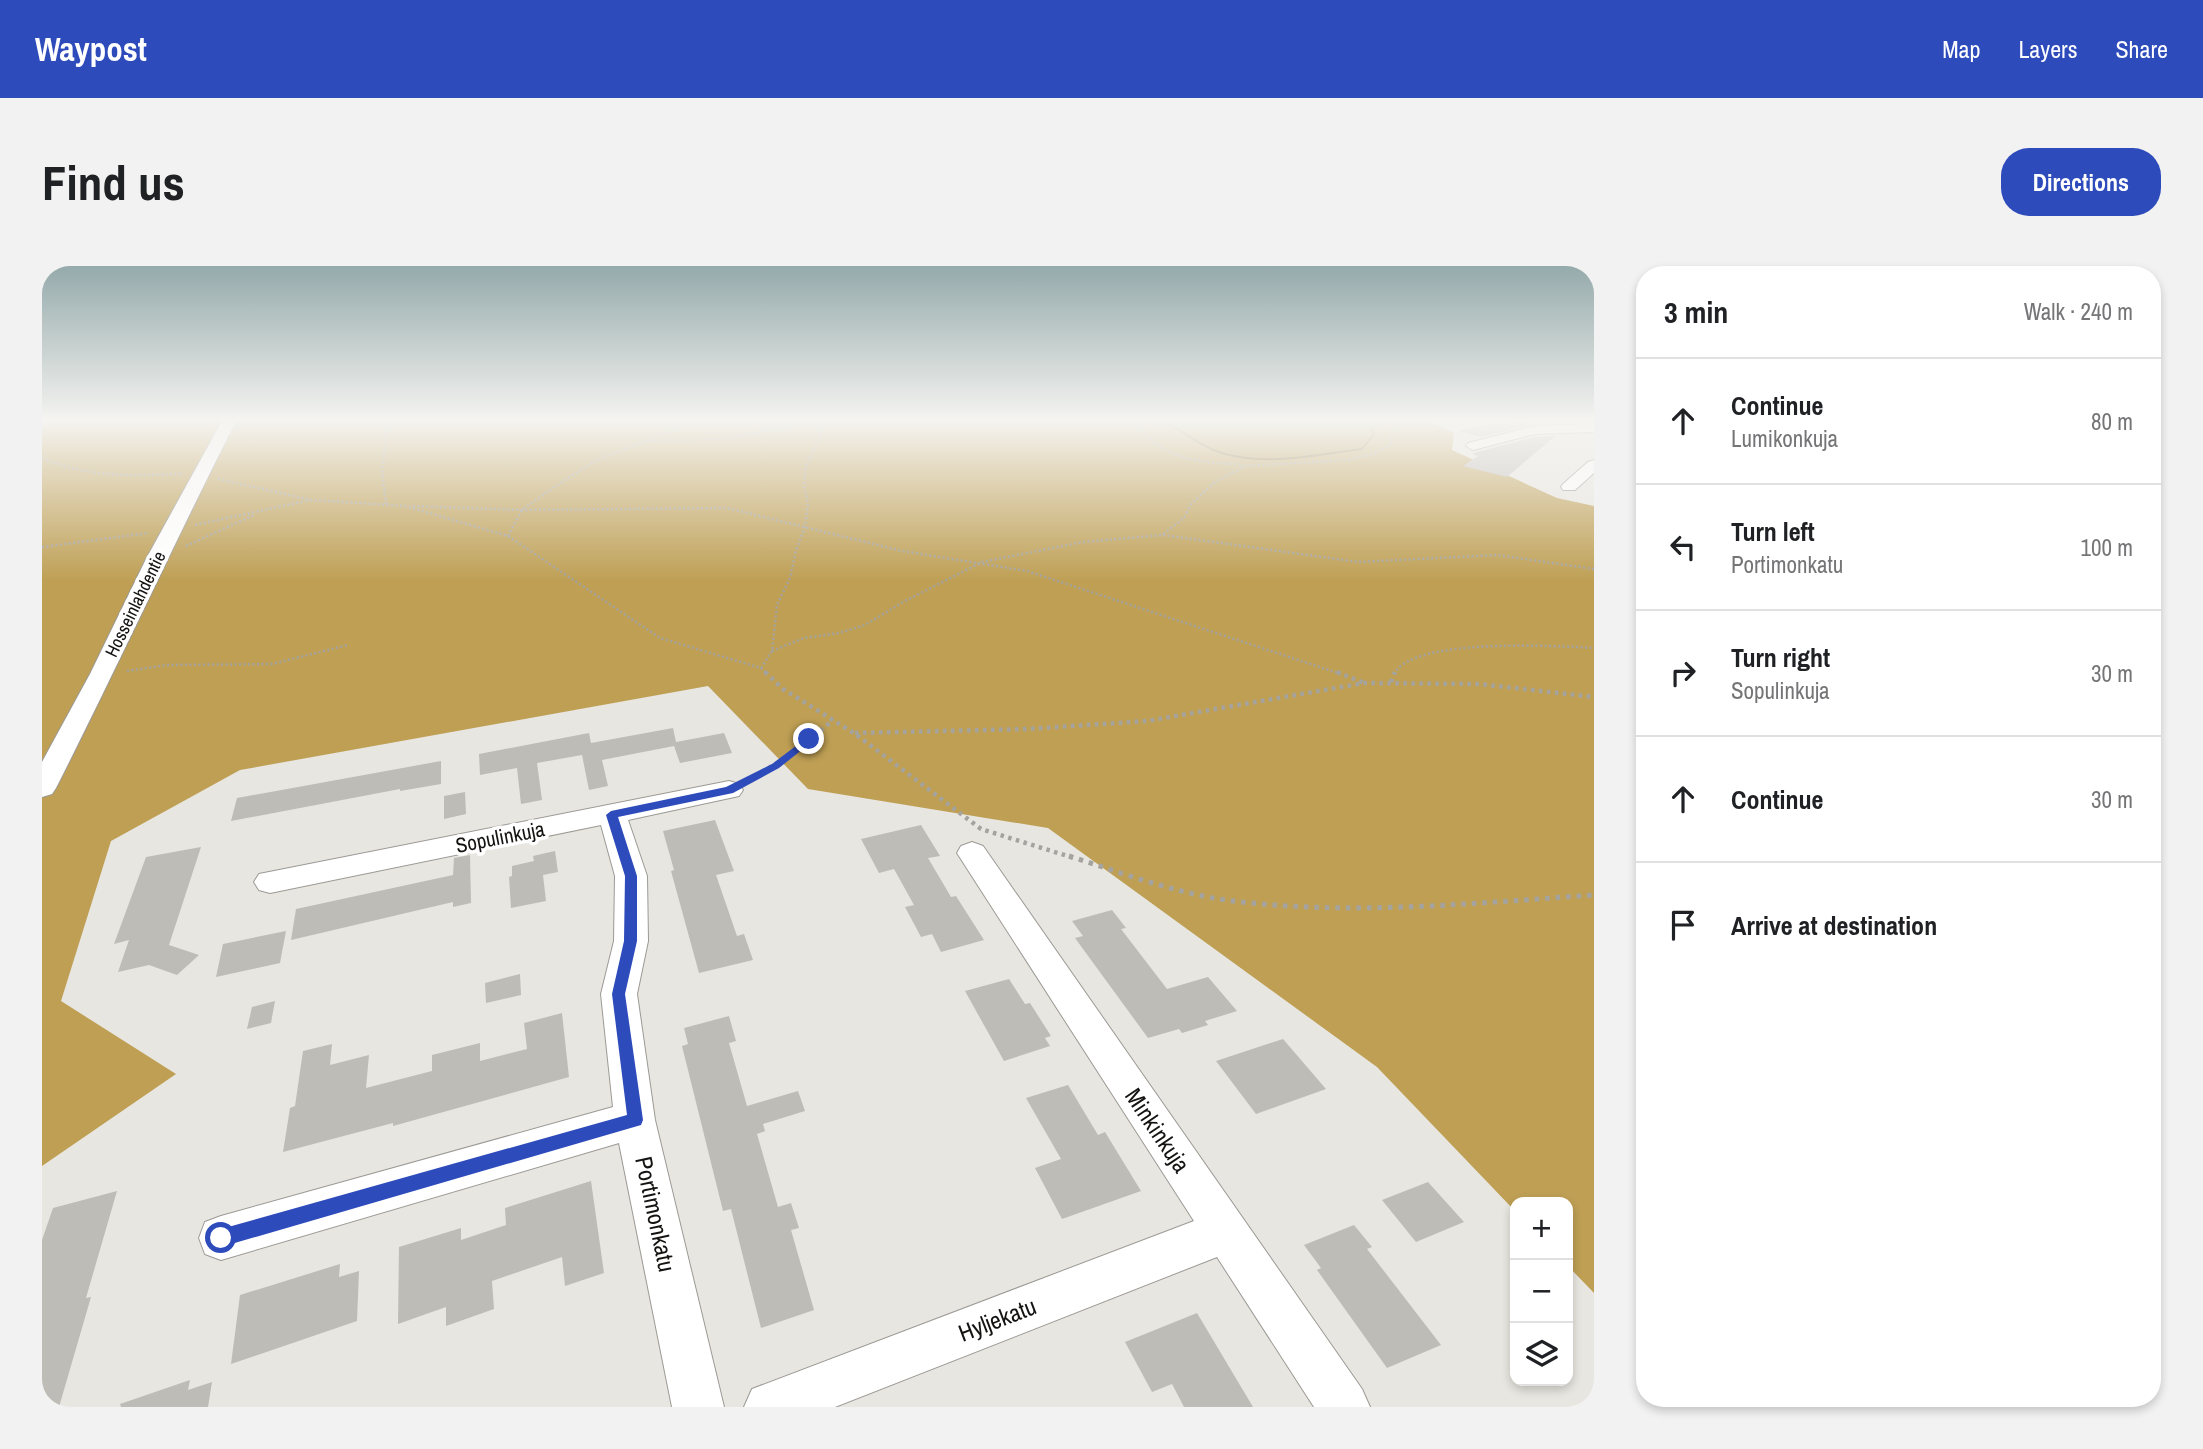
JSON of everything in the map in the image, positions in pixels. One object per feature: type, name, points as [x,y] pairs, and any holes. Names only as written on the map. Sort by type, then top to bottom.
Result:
[{"type":"street","name":"Hosseinlahdentie","points":[[42,788],[102,674],[156,559],[202,474]]},
{"type":"street","points":[[1569,487],[1583,474]]},
{"type":"street","name":"Sopulinkuja","points":[[271,883],[729,790]]},
{"type":"street","name":"Portimonkatu","points":[[611,815],[631,876],[631,941],[618,994],[635,1120],[698,1407]]},
{"type":"street","name":"Minkinkuja","points":[[972,853],[1344,1407]]},
{"type":"street","points":[[221,1238],[635,1120]]},
{"type":"street","name":"Hyljekatu","points":[[770,1407],[1225,1231]]},
{"type":"path","points":[[96,474],[177,474]]},
{"type":"path","points":[[203,474],[263,491],[312,500],[405,506],[522,510],[727,508],[902,551],[1027,571],[1154,614],[1317,664],[1364,683]]},
{"type":"path","points":[[382,474],[386,504]]},
{"type":"path","points":[[508,536],[522,510],[576,474]]},
{"type":"path","points":[[761,668],[772,651],[777,605],[790,578],[796,550],[805,527],[808,504],[804,485],[805,474]]},
{"type":"path","points":[[1162,535],[1177,524],[1192,504],[1215,482],[1230,474]]},
{"type":"path","points":[[405,506],[508,536],[660,638],[761,668],[783,688],[854,733],[981,830],[1147,881],[1230,901],[1328,910],[1419,907],[1594,895]]},
{"type":"path","points":[[156,559],[262,511]]},
{"type":"path","points":[[772,651],[804,638],[865,625],[903,602],[982,562],[1083,542],[1162,535],[1358,562],[1497,555],[1594,569]]},
{"type":"path","points":[[102,674],[167,665],[272,664],[348,645]]},
{"type":"path","points":[[1391,681],[1397,668],[1420,654],[1528,645],[1594,648]]},
{"type":"path","points":[[854,733],[1027,729],[1147,721],[1364,683],[1391,681],[1533,687],[1594,696]]},
{"type":"path","points":[[729,790],[776,766],[824,730],[832,720]]},
{"type":"shaded area","points":[[42,474],[1505,474],[1557,498],[1594,506],[1594,1293],[1573,1271],[1573,1197],[1510,1197],[1510,1206],[1377,1067],[1048,828],[808,789],[708,686],[240,770],[111,841],[61,1001],[176,1074],[42,1166]]},
{"type":"building","points":[[673,728],[676,742],[724,733],[732,753],[680,763],[674,746],[602,760],[608,786],[589,790],[582,755],[537,763],[542,800],[521,804],[517,768],[480,775],[479,754],[589,733],[591,743]]},
{"type":"building","points":[[441,761],[441,784],[400,789],[231,821],[237,798]]},
{"type":"building","points":[[465,792],[466,814],[444,819],[444,796]]},
{"type":"building","points":[[715,820],[734,871],[716,875],[737,936],[744,934],[753,960],[699,973],[663,831]]},
{"type":"building","points":[[921,825],[940,856],[928,858],[951,897],[956,896],[984,940],[941,952],[932,934],[921,937],[905,907],[914,905],[894,869],[879,873],[861,839]]},
{"type":"building","points":[[201,847],[169,945],[199,955],[177,975],[149,965],[118,972],[129,940],[114,944],[146,857]]},
{"type":"building","points":[[555,851],[558,872],[543,875],[546,901],[511,908],[509,877],[512,876],[512,866],[534,861],[533,856]]},
{"type":"building","points":[[470,855],[471,903],[453,907],[453,902],[291,940],[296,909],[453,875],[454,858]]},
{"type":"building","points":[[1112,910],[1126,928],[1121,929],[1167,989],[1208,977],[1237,1011],[1205,1021],[1208,1025],[1182,1033],[1179,1029],[1148,1038],[1075,938],[1083,936],[1072,921]]},
{"type":"building","points":[[286,931],[280,963],[216,977],[223,944]]},
{"type":"building","points":[[520,974],[521,995],[486,1003],[485,983]]},
{"type":"building","points":[[1009,979],[1025,1004],[1030,1003],[1051,1036],[1045,1038],[1050,1046],[1004,1061],[965,991]]},
{"type":"building","points":[[275,1001],[271,1023],[247,1029],[252,1007]]},
{"type":"building","points":[[562,1013],[569,1077],[393,1126],[393,1123],[283,1152],[290,1108],[295,1106],[303,1051],[332,1044],[330,1065],[369,1055],[366,1088],[432,1071],[432,1055],[480,1043],[480,1061],[527,1049],[524,1023]]},
{"type":"building","points":[[729,1016],[736,1041],[729,1043],[747,1106],[798,1091],[805,1111],[763,1124],[765,1131],[757,1134],[778,1207],[791,1203],[799,1228],[791,1230],[814,1310],[761,1328],[731,1209],[723,1211],[682,1046],[688,1044],[684,1028]]},
{"type":"building","points":[[1283,1039],[1326,1089],[1256,1114],[1216,1061]]},
{"type":"building","points":[[1068,1085],[1098,1135],[1105,1132],[1141,1191],[1062,1219],[1035,1168],[1061,1159],[1026,1098]]},
{"type":"building","points":[[591,1181],[604,1273],[565,1286],[562,1257],[492,1281],[494,1309],[446,1326],[446,1307],[398,1324],[399,1247],[461,1228],[461,1240],[506,1225],[505,1208]]},
{"type":"building","points":[[1428,1182],[1464,1222],[1416,1242],[1382,1200]]},
{"type":"building","points":[[117,1191],[86,1298],[91,1297],[59,1407],[42,1407],[42,1240],[53,1208]]},
{"type":"building","points":[[1354,1225],[1372,1247],[1367,1249],[1441,1345],[1387,1368],[1317,1270],[1321,1268],[1304,1245]]},
{"type":"building","points":[[340,1264],[339,1277],[359,1271],[357,1321],[231,1364],[240,1295]]},
{"type":"building","points":[[1197,1313],[1253,1407],[1184,1407],[1172,1384],[1152,1392],[1125,1342]]},
{"type":"building","points":[[190,1380],[188,1390],[212,1382],[208,1407],[121,1407],[120,1404]]},
{"type":"route","points":[[221,1238],[635,1120],[618,994],[631,941],[631,876],[611,815],[729,790],[776,766],[809,739]]}]
